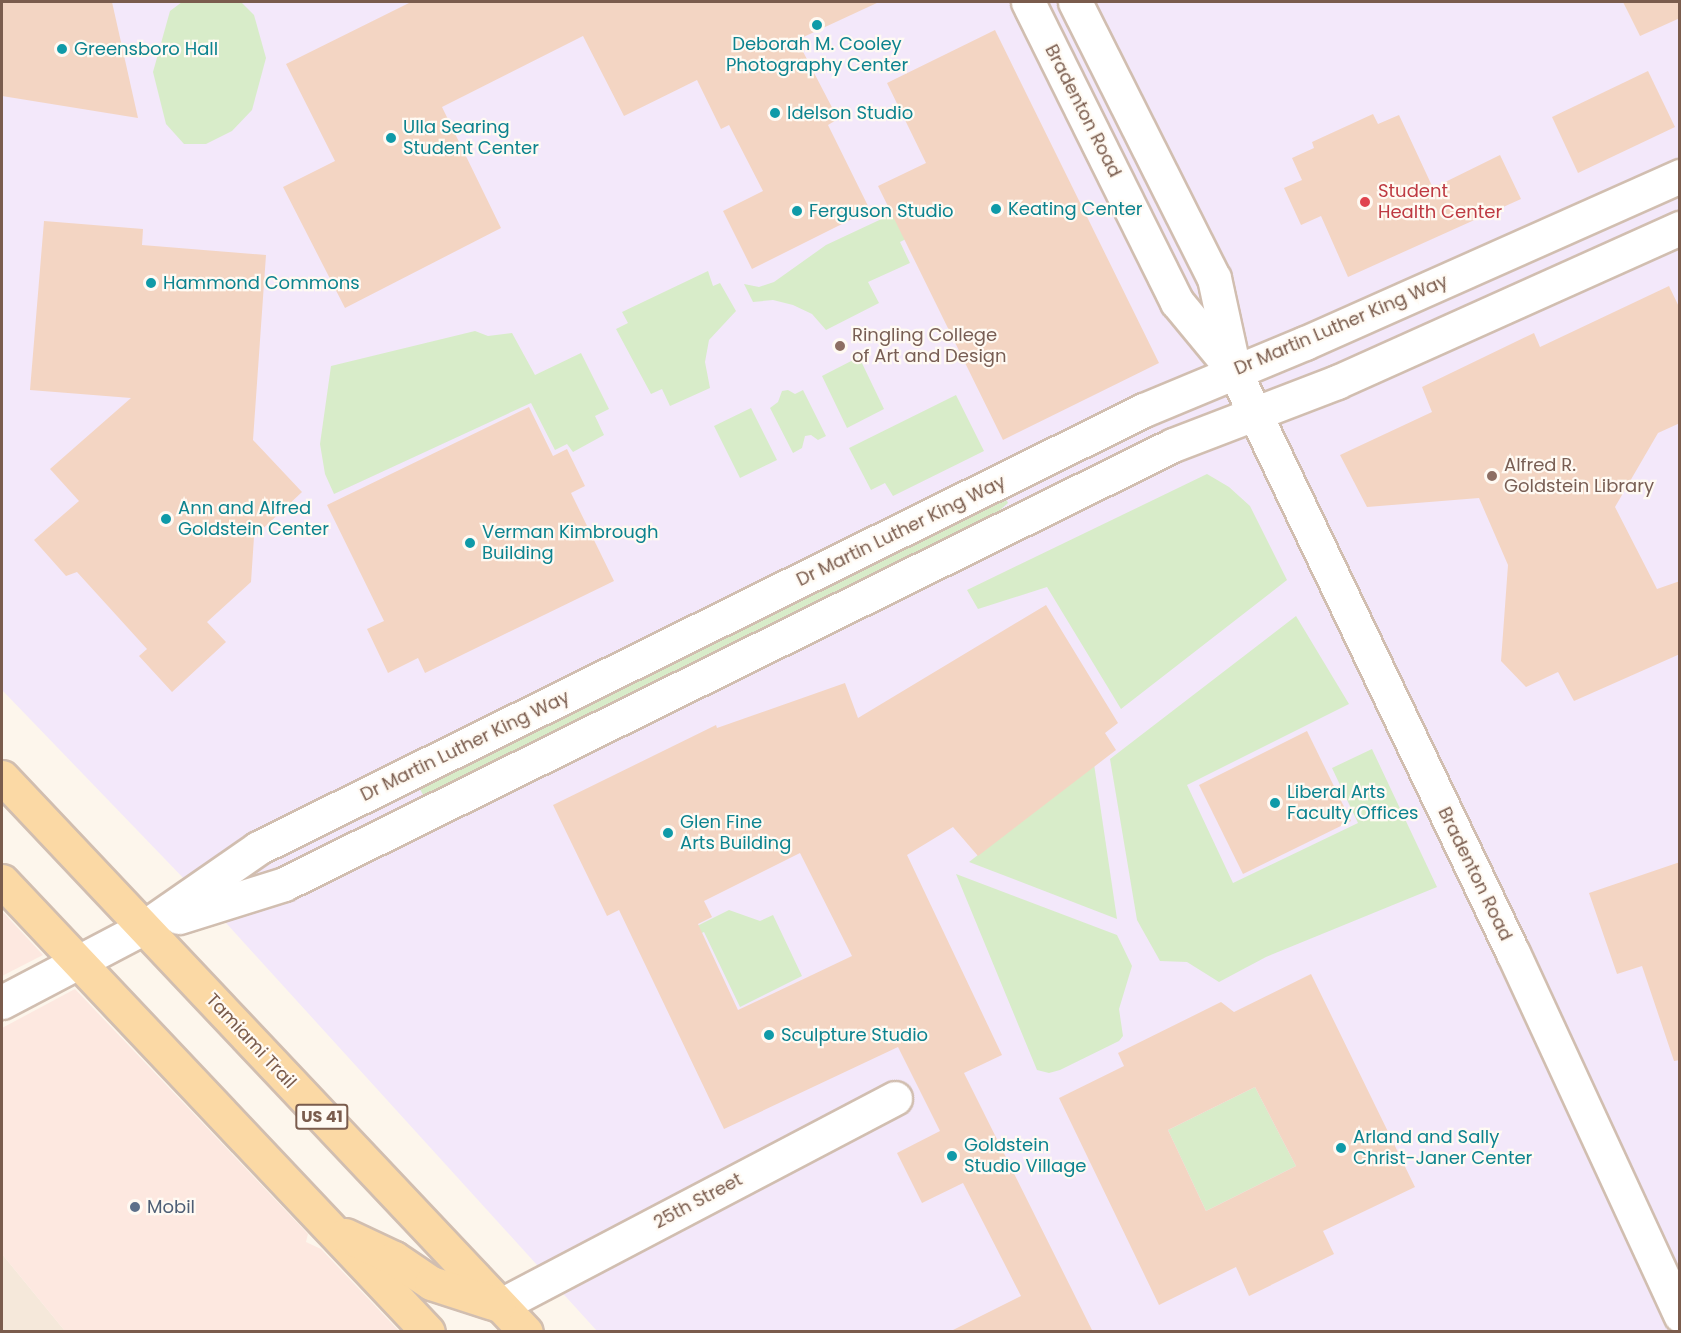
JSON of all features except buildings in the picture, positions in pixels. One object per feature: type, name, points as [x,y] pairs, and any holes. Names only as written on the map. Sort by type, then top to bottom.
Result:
[{"type":"main road","name":"Tamiami Trail","points":[[2,777],[526,1332]]},
{"type":"main road","points":[[2,881],[428,1332]]},
{"type":"main road","points":[[332,1230],[394,1257],[431,1283],[501,1305]]},
{"type":"street","name":"Bradenton Road","points":[[1029,2],[1177,302],[1234,370]]},
{"type":"street","name":"Bradenton Road","points":[[1075,2],[1214,278],[1234,370],[1513,953],[1680,1315]]},
{"type":"street","name":"Dr Martin Luther King Way","points":[[2,1002],[143,928],[258,848],[1144,410],[1234,370],[1305,343],[1680,176]]},
{"type":"street","name":"Dr Martin Luther King Way","points":[[143,928],[284,884],[1024,515],[1173,444],[1254,411],[1337,382],[1680,228]]},
{"type":"street","name":"25th Street","points":[[501,1305],[895,1098]]},
{"type":"shaded area","name":"Ringling College of Art and Design","points":[[2,2],[1679,2],[1679,1331],[597,1331],[217,913],[2,690]]},
{"type":"shaded area","points":[[2,911],[43,955],[2,976]]},
{"type":"shaded area","points":[[75,989],[308,1234],[306,1242],[321,1249],[399,1331],[65,1331],[2,1254],[2,1028]]},
{"type":"shaded area","points":[[2,1254],[65,1331],[2,1331]]},
{"type":"green space","points":[[182,2],[241,2],[254,15],[266,58],[252,110],[232,131],[206,144],[184,144],[166,124],[153,72],[170,11]]},
{"type":"green space","points":[[905,208],[918,233],[900,242],[910,263],[868,282],[879,303],[826,330],[812,314],[793,305],[773,300],[753,302],[744,284],[759,287],[774,282],[826,245]]},
{"type":"green space","points":[[708,271],[713,286],[720,283],[736,311],[709,340],[705,362],[710,388],[670,406],[662,389],[651,394],[616,329],[628,323],[622,312]]},
{"type":"green space","points":[[475,331],[488,336],[512,333],[535,375],[581,353],[609,409],[595,416],[604,435],[573,452],[567,444],[555,450],[531,403],[334,494],[325,474],[320,444],[331,366]]},
{"type":"green space","points":[[859,357],[884,409],[847,428],[822,376]]},
{"type":"green space","points":[[788,390],[795,394],[803,390],[826,436],[818,440],[811,435],[805,436],[802,448],[793,453],[770,408],[778,402],[782,391]]},
{"type":"green space","points":[[956,395],[984,451],[893,496],[885,483],[871,490],[849,448]]},
{"type":"green space","points":[[751,408],[777,460],[740,478],[714,426]]},
{"type":"green space","points":[[1207,474],[1229,487],[1250,506],[1287,580],[1121,709],[1047,587],[978,609],[967,590]]},
{"type":"green space","points":[[1004,495],[1008,503],[992,517],[424,797],[420,789],[447,767]]},
{"type":"green space","points":[[1296,616],[1349,704],[1187,785],[1233,883],[1358,823],[1332,768],[1372,749],[1437,887],[1266,957],[1219,982],[1187,962],[1160,961],[1137,920],[1110,759]]},
{"type":"green space","points":[[1094,764],[1117,919],[969,862]]},
{"type":"green space","points":[[956,874],[1117,935],[1132,966],[1119,1009],[1123,1036],[1119,1041],[1060,1070],[1049,1073],[1037,1070]]},
{"type":"green space","points":[[729,910],[760,921],[773,915],[802,976],[740,1007],[704,932],[660,952],[679,935]]},
{"type":"green space","points":[[1255,1087],[1296,1166],[1206,1211],[1168,1130]]},
{"type":"place","name":"Deborah M. Cooley Photography Center","points":[[817,25]]},
{"type":"place","name":"Greensboro Hall","points":[[62,49]]},
{"type":"place","name":"Idelson Studio","points":[[775,113]]},
{"type":"place","name":"Ulla Searing Student Center","points":[[391,138]]},
{"type":"place","name":"Student Health Center","points":[[1365,202]]},
{"type":"place","name":"Keating Center","points":[[996,209]]},
{"type":"place","name":"Ferguson Studio","points":[[797,211]]},
{"type":"place","name":"Hammond Commons","points":[[151,283]]},
{"type":"place","name":"Ringling College of Art and Design","points":[[840,346]]},
{"type":"place","name":"Alfred R. Goldstein Library","points":[[1492,476]]},
{"type":"place","name":"Ann and Alfred Goldstein Center","points":[[166,519]]},
{"type":"place","name":"Verman Kimbrough Building","points":[[470,543]]},
{"type":"place","name":"Liberal Arts Faculty Offices","points":[[1275,803]]},
{"type":"place","name":"Glen Fine Arts Building","points":[[668,833]]},
{"type":"place","name":"Sculpture Studio","points":[[769,1035]]},
{"type":"place","name":"Arland and Sally Christ-Janer Center","points":[[1341,1148]]},
{"type":"place","name":"Goldstein Studio Village","points":[[952,1156]]},
{"type":"place","name":"Mobil","points":[[135,1207]]}]
